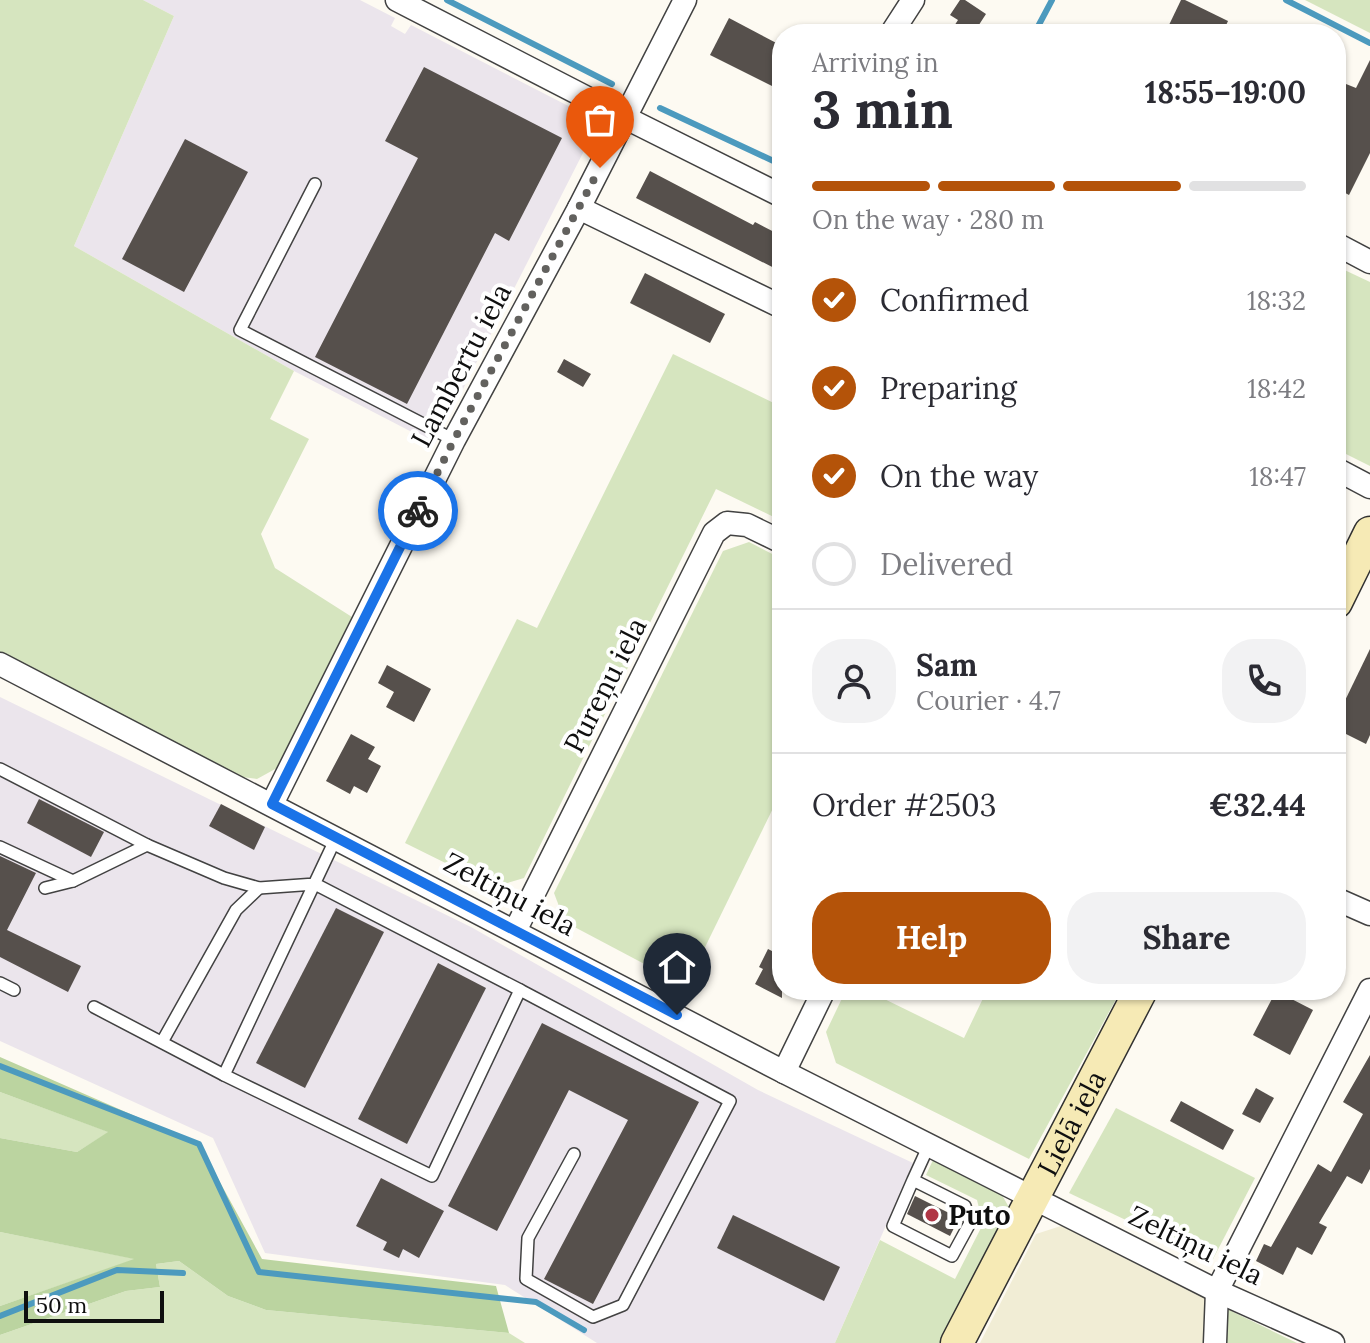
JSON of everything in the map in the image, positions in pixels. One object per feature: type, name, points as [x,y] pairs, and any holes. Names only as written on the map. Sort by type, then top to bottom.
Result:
[{"type":"street","points":[[397,0],[772,191]]},
{"type":"street","name":"Lambertu iela","points":[[272,804],[454,440],[579,208],[685,0]]},
{"type":"street","points":[[897,24],[913,0]]},
{"type":"street","points":[[579,208],[772,302]]},
{"type":"street","points":[[1346,249],[1370,262]]},
{"type":"street","points":[[1346,474],[1370,487]]},
{"type":"street","name":"Pureņu iela","points":[[515,931],[714,533],[727,523],[747,525],[772,537]]},
{"type":"street","points":[[1346,582],[1370,533]]},
{"type":"street","name":"Zeltiņu iela","points":[[0,664],[784,1072],[1217,1291],[1333,1343]]},
{"type":"street","points":[[1346,902],[1368,910]]},
{"type":"street","points":[[1215,1343],[1217,1291],[1370,990]]},
{"type":"street","points":[[784,1072],[819,1000]]},
{"type":"street","name":"Lielā iela","points":[[957,1343],[1136,1000]]},
{"type":"lane","points":[[315,184],[240,330],[454,440]]},
{"type":"lane","points":[[0,769],[147,845],[224,878],[259,888],[315,884],[730,1101],[623,1305],[593,1317],[526,1279],[528,1238],[574,1154]]},
{"type":"lane","points":[[224,1075],[336,838]]},
{"type":"lane","points":[[45,888],[73,881],[147,845]]},
{"type":"lane","points":[[0,847],[73,881]]},
{"type":"lane","points":[[162,1042],[236,910],[259,888]]},
{"type":"lane","points":[[0,983],[14,990]]},
{"type":"lane","points":[[94,1007],[224,1075],[432,1176],[520,990]]},
{"type":"lane","points":[[913,1180],[965,1206],[970,1223],[952,1256],[893,1226],[913,1180],[929,1145]]},
{"type":"shaded area","points":[[143,0],[360,0],[395,18],[391,26],[405,34],[411,25],[582,113],[587,145],[435,444],[294,371],[74,246],[174,16]]},
{"type":"shaded area","points":[[0,697],[471,927],[758,1090],[913,1163],[835,1343],[597,1343],[505,1285],[265,1253],[213,1138],[0,1041]]},
{"type":"shaded area","points":[[1064,1225],[1205,1298],[1204,1343],[980,1343],[1036,1234]]},
{"type":"green space","points":[[0,0],[143,0],[174,16],[74,246],[294,371],[270,419],[309,439],[261,534],[275,568],[352,617],[277,768],[257,779],[234,776],[0,655]]},
{"type":"green space","points":[[1305,0],[1370,0],[1370,33]]},
{"type":"green space","points":[[1346,271],[1370,282],[1370,466],[1346,454]]},
{"type":"green space","points":[[673,354],[772,402],[772,516],[716,489],[524,878],[494,887],[405,843],[517,619],[537,628]]},
{"type":"green space","points":[[749,542],[772,554],[772,810],[686,986],[565,922],[554,893],[723,551]]},
{"type":"green space","points":[[841,1000],[886,1000],[964,1038],[982,1000],[1116,1000],[1029,1159],[836,1063],[826,1032]]},
{"type":"green space","points":[[0,1057],[199,1144],[262,1259],[496,1286],[509,1333],[266,1310],[228,1296],[179,1261],[156,1264],[160,1287],[126,1291],[0,1335],[0,1306],[134,1259],[0,1232],[0,1138],[77,1152],[108,1132],[0,1092]]},
{"type":"green space","points":[[0,1092],[109,1132],[77,1152],[0,1138]]},
{"type":"green space","points":[[1116,1108],[1255,1178],[1212,1261],[1069,1193]]},
{"type":"green space","points":[[933,1160],[1002,1195],[1011,1211],[945,1343],[835,1343],[880,1240],[955,1279],[983,1224],[977,1200],[926,1175]]},
{"type":"green space","points":[[0,1232],[136,1259],[0,1306]]},
{"type":"green space","points":[[179,1261],[228,1296],[266,1310],[509,1333],[525,1343],[0,1343],[0,1335],[126,1291],[160,1287],[156,1264]]},
{"type":"green space","points":[[1227,1309],[1297,1343],[1227,1343]]},
{"type":"building","points":[[960,0],[986,14],[980,24],[955,24],[958,20],[950,15]]},
{"type":"building","points":[[1181,0],[1228,21],[1227,24],[1169,24]]},
{"type":"building","points":[[729,18],[772,41],[772,86],[710,55]]},
{"type":"building","points":[[1370,60],[1370,153],[1349,195],[1346,193],[1346,84],[1356,88]]},
{"type":"building","points":[[424,67],[562,138],[509,241],[495,233],[407,404],[315,357],[418,158],[385,141]]},
{"type":"building","points":[[185,139],[248,172],[184,292],[122,259]]},
{"type":"building","points":[[650,171],[753,225],[755,222],[772,231],[772,267],[636,198]]},
{"type":"building","points":[[645,273],[725,314],[710,343],[630,303]]},
{"type":"building","points":[[564,359],[591,374],[583,387],[557,372]]},
{"type":"building","points":[[1370,649],[1370,735],[1366,744],[1346,734],[1346,698]]},
{"type":"building","points":[[387,665],[431,689],[414,722],[386,707],[394,692],[378,683]]},
{"type":"building","points":[[351,734],[375,747],[368,759],[381,766],[367,793],[354,786],[350,794],[326,781]]},
{"type":"building","points":[[39,799],[104,832],[91,857],[27,823]]},
{"type":"building","points":[[221,804],[265,827],[254,850],[209,826]]},
{"type":"building","points":[[0,856],[36,873],[7,930],[81,966],[68,992],[0,957]]},
{"type":"building","points":[[336,908],[384,932],[305,1088],[256,1063]]},
{"type":"building","points":[[768,949],[772,951],[772,993],[755,984],[763,969],[759,967]]},
{"type":"building","points":[[438,963],[486,988],[407,1144],[358,1119]]},
{"type":"building","points":[[1271,1000],[1294,1000],[1313,1010],[1290,1055],[1253,1035]]},
{"type":"building","points":[[542,1023],[699,1102],[593,1304],[544,1279],[628,1120],[569,1090],[497,1231],[448,1206]]},
{"type":"building","points":[[1370,1055],[1370,1169],[1362,1184],[1347,1176],[1319,1223],[1327,1227],[1312,1255],[1297,1247],[1283,1275],[1256,1261],[1264,1244],[1271,1247],[1318,1164],[1331,1172],[1363,1114],[1343,1102]]},
{"type":"building","points":[[1256,1088],[1274,1098],[1260,1123],[1242,1114]]},
{"type":"building","points":[[1181,1101],[1234,1130],[1223,1150],[1170,1121]]},
{"type":"building","points":[[381,1178],[444,1211],[419,1258],[403,1249],[399,1258],[383,1250],[387,1242],[356,1226]]},
{"type":"building","name":"Puto","points":[[915,1196],[959,1218],[950,1236],[907,1214]]},
{"type":"building","points":[[733,1215],[840,1267],[824,1301],[717,1248]]},
{"type":"waterway","points":[[447,0],[612,84]]},
{"type":"waterway","points":[[1039,24],[1052,0]]},
{"type":"waterway","points":[[1286,0],[1333,24]]},
{"type":"waterway","points":[[1346,31],[1370,43]]},
{"type":"waterway","points":[[660,108],[772,160]]},
{"type":"waterway","points":[[0,1066],[199,1144],[259,1272],[536,1302],[584,1330]]},
{"type":"waterway","points":[[0,1316],[117,1270],[183,1273]]},
{"type":"way so far","points":[[418,511],[600,168]]},
{"type":"place","name":"Puto","points":[[932,1215]]},
{"type":"route","points":[[418,511],[272,804],[677,1015]]}]
